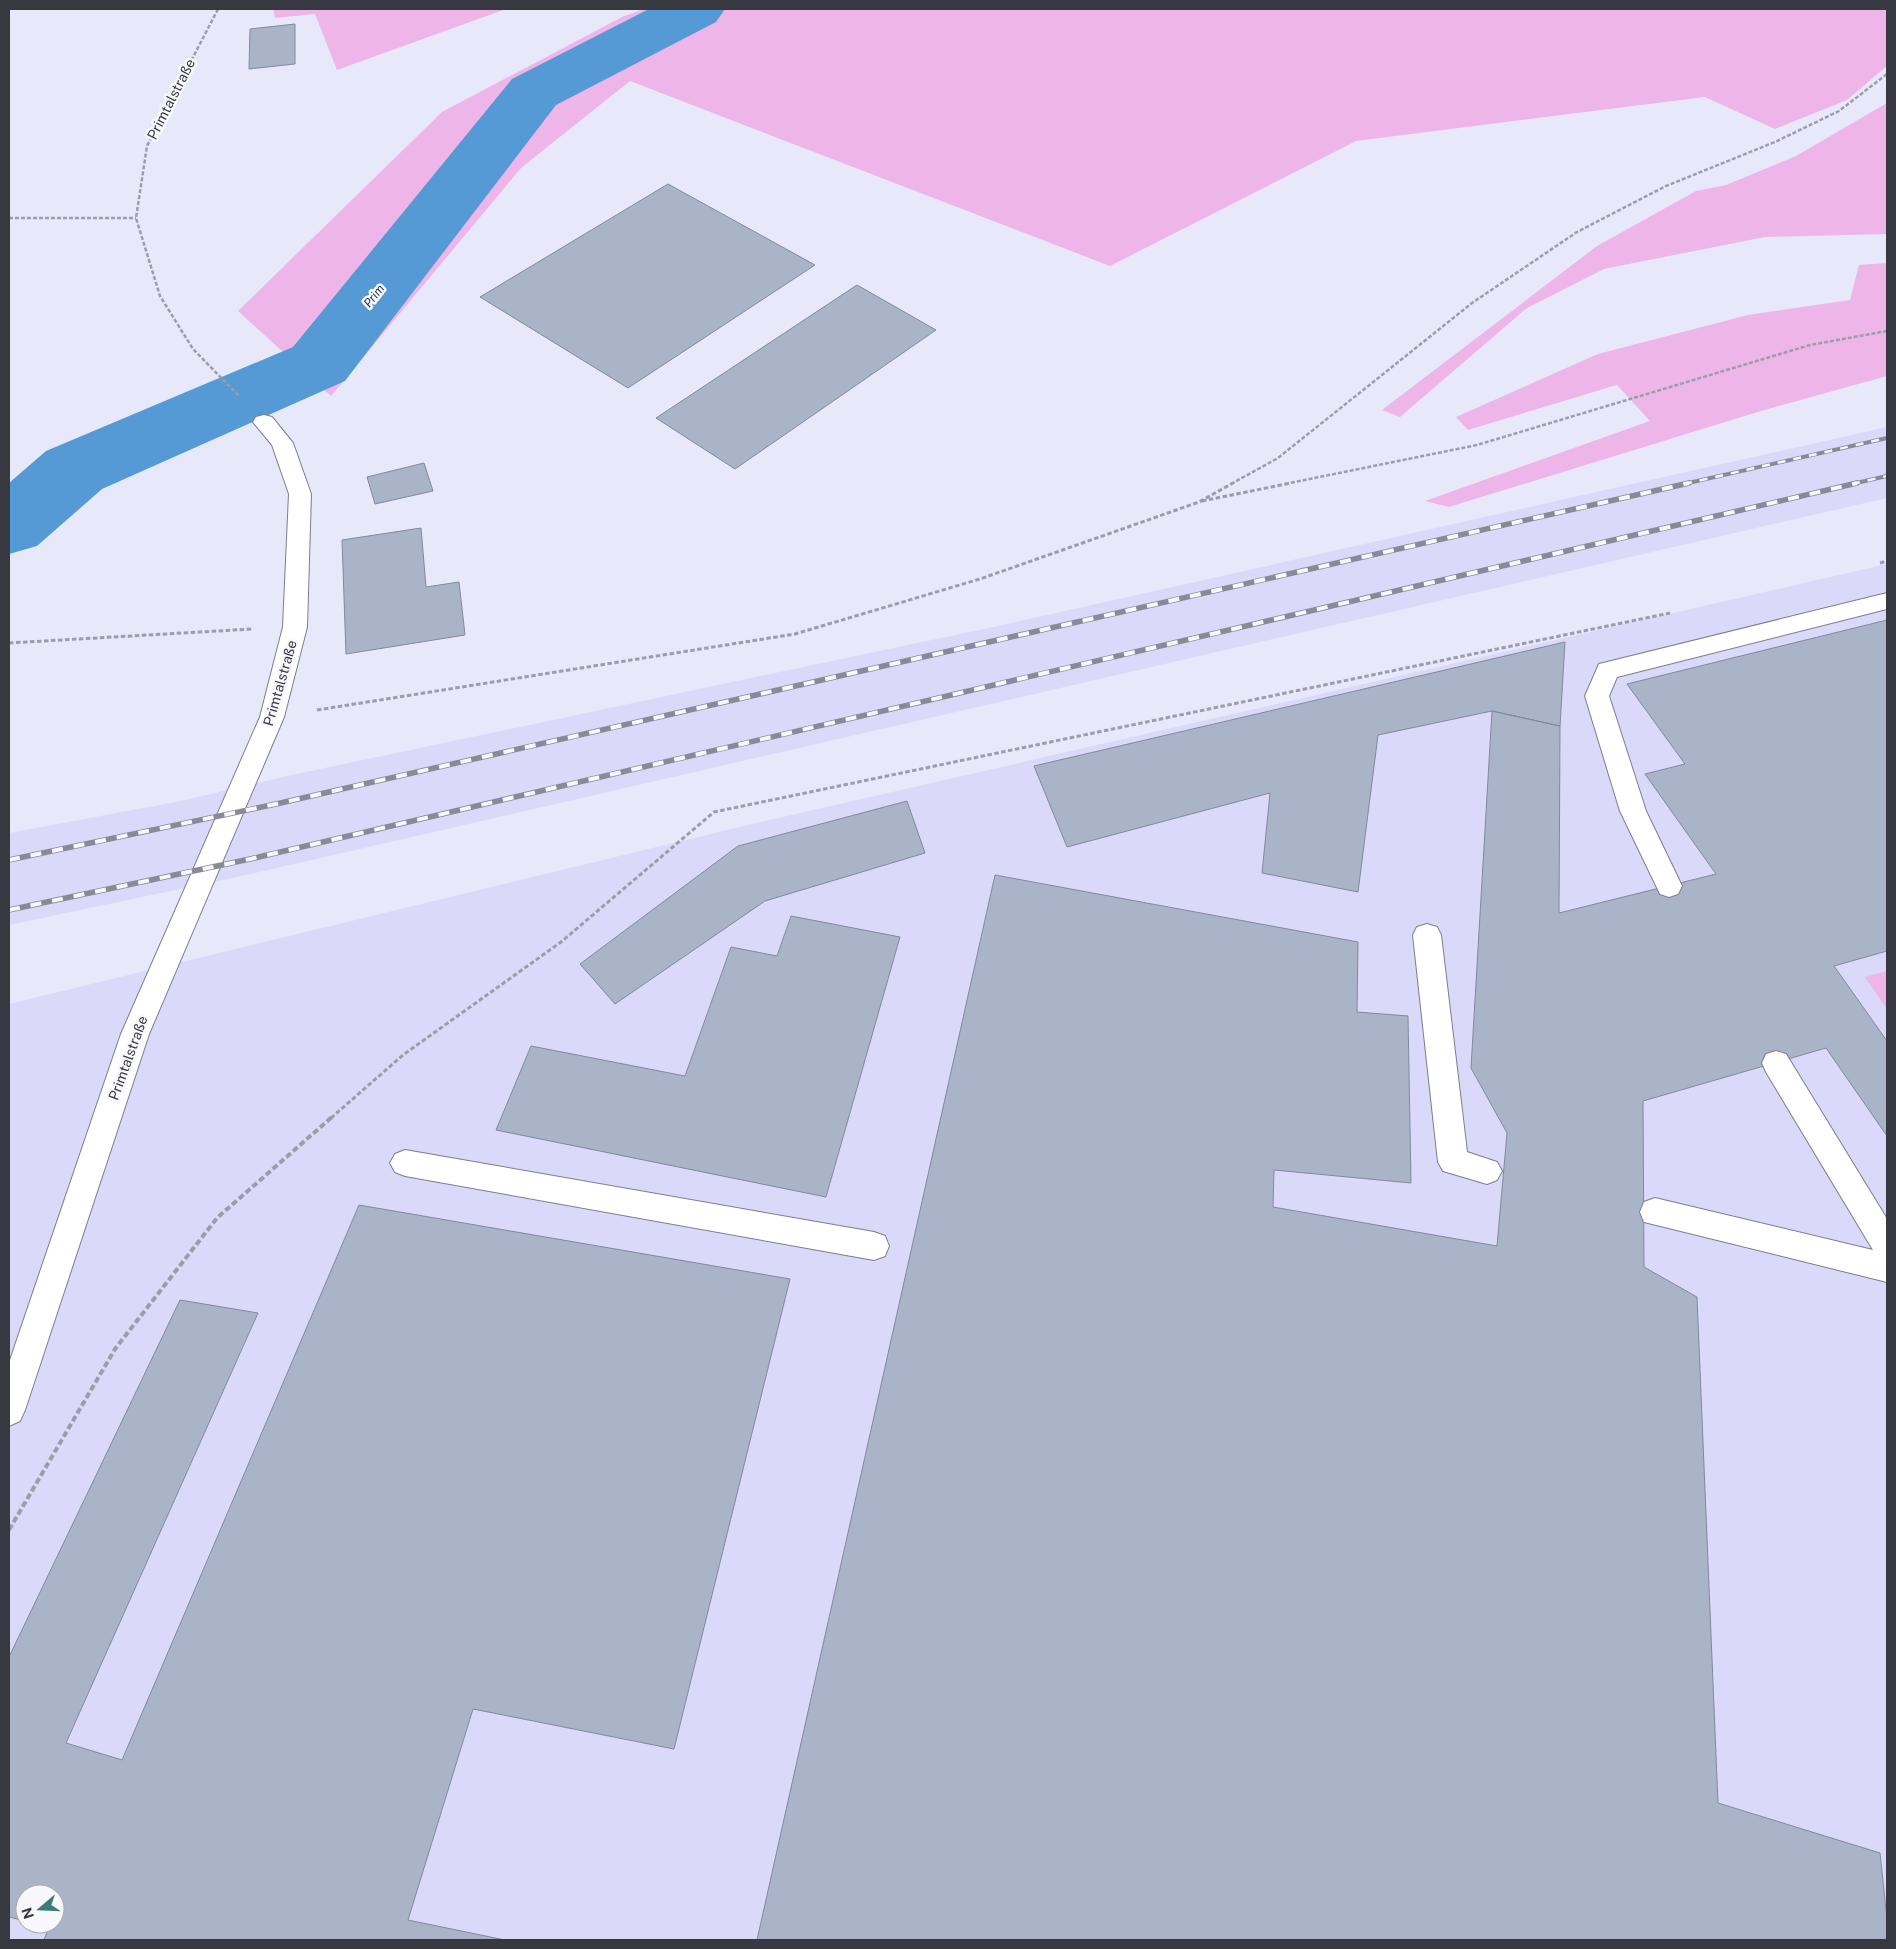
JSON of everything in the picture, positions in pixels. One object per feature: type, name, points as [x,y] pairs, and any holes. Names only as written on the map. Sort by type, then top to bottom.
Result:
[{"type":"street","name":"Primtalstraße","points":[[9,1410],[135,1034],[272,717],[295,627],[300,494],[282,443],[264,422]]},
{"type":"street","points":[[1669,886],[1633,811],[1597,696],[1608,670],[1887,602]]},
{"type":"street","points":[[1427,935],[1453,1162],[1487,1171]]},
{"type":"street","points":[[1776,1063],[1827,1143],[1887,1246]]},
{"type":"street","points":[[406,1163],[874,1246]]},
{"type":"street","points":[[1655,1212],[1887,1268]]},
{"type":"path","name":"Primtalstraße","points":[[218,9],[147,146],[136,218],[160,296],[193,349],[264,422]]},
{"type":"path","points":[[1199,502],[1278,458],[1472,303],[1577,232],[1666,186],[1775,142],[1839,111],[1887,74]]},
{"type":"path","points":[[9,218],[136,218]]},
{"type":"path","points":[[272,717],[796,634],[980,579],[1199,502],[1477,445],[1810,344],[1887,331]]},
{"type":"path","points":[[1878,564],[1887,561]]},
{"type":"path","points":[[9,1530],[115,1349],[217,1218],[403,1056],[561,942],[714,812],[1676,612]]},
{"type":"path","points":[[9,643],[295,627]]},
{"type":"shaded area","points":[[273,9],[506,9],[337,70],[315,14],[275,18]]},
{"type":"shaded area","points":[[644,9],[1887,9],[1887,66],[1847,100],[1775,129],[1705,97],[1356,141],[1110,266],[630,81],[521,168],[331,396],[238,311],[442,112],[622,17]]},
{"type":"shaded area","points":[[1887,103],[1887,234],[1765,237],[1604,269],[1527,308],[1400,417],[1382,410],[1597,246],[1696,191],[1726,185],[1796,156]]},
{"type":"shaded area","points":[[1887,263],[1887,376],[1761,411],[1449,507],[1425,501],[1650,421],[1617,385],[1468,430],[1456,417],[1598,354],[1748,315],[1850,300],[1859,265]]},
{"type":"shaded area","points":[[1887,427],[1887,498],[242,876],[9,925],[9,833],[181,801],[287,776],[998,626]]},
{"type":"shaded area","points":[[1887,564],[1887,1940],[9,1940],[9,1004],[735,828]]},
{"type":"shaded area","points":[[1887,971],[1887,1009],[1865,977]]},
{"type":"building","points":[[295,24],[295,64],[249,69],[250,29]]},
{"type":"building","points":[[668,184],[815,265],[628,388],[480,297]]},
{"type":"building","points":[[857,285],[936,330],[735,469],[656,418]]},
{"type":"building","points":[[424,463],[433,491],[375,504],[367,477]]},
{"type":"building","points":[[421,528],[426,587],[459,582],[465,635],[346,654],[342,540]]},
{"type":"building","points":[[1887,620],[1887,951],[1834,966],[1887,1041],[1887,1136],[1826,1048],[1643,1101],[1644,1267],[1697,1297],[1718,1803],[1880,1853],[1887,1919],[1887,1940],[757,1940],[995,875],[1358,942],[1357,1012],[1408,1016],[1411,1183],[1274,1170],[1273,1207],[1497,1246],[1507,1133],[1471,1068],[1492,711],[1560,726],[1559,913],[1716,874],[1645,774],[1685,764],[1627,684]]},
{"type":"building","points":[[1565,642],[1560,726],[1492,711],[1378,735],[1358,892],[1262,873],[1270,793],[1067,847],[1034,766]]},
{"type":"building","points":[[907,801],[925,853],[765,901],[615,1004],[580,964],[738,846]]},
{"type":"building","points":[[791,916],[900,937],[826,1197],[496,1130],[531,1046],[685,1076],[731,947],[777,956]]},
{"type":"building","points":[[359,1205],[790,1279],[674,1749],[473,1709],[408,1920],[505,1940],[44,1940],[46,1934],[65,1934],[65,1884],[15,1884],[15,1918],[9,1917],[9,1657],[180,1300],[258,1313],[66,1743],[122,1760]]},
{"type":"waterway","name":"Prim","points":[[9,526],[74,470],[319,364],[534,92],[695,9]]},
{"type":"railway","points":[[1684,484],[1887,438]]},
{"type":"railway","points":[[1852,484],[1887,476]]},
{"type":"railway","points":[[9,860],[276,804],[1689,483]]},
{"type":"railway","points":[[9,910],[250,859],[1857,483]]}]
